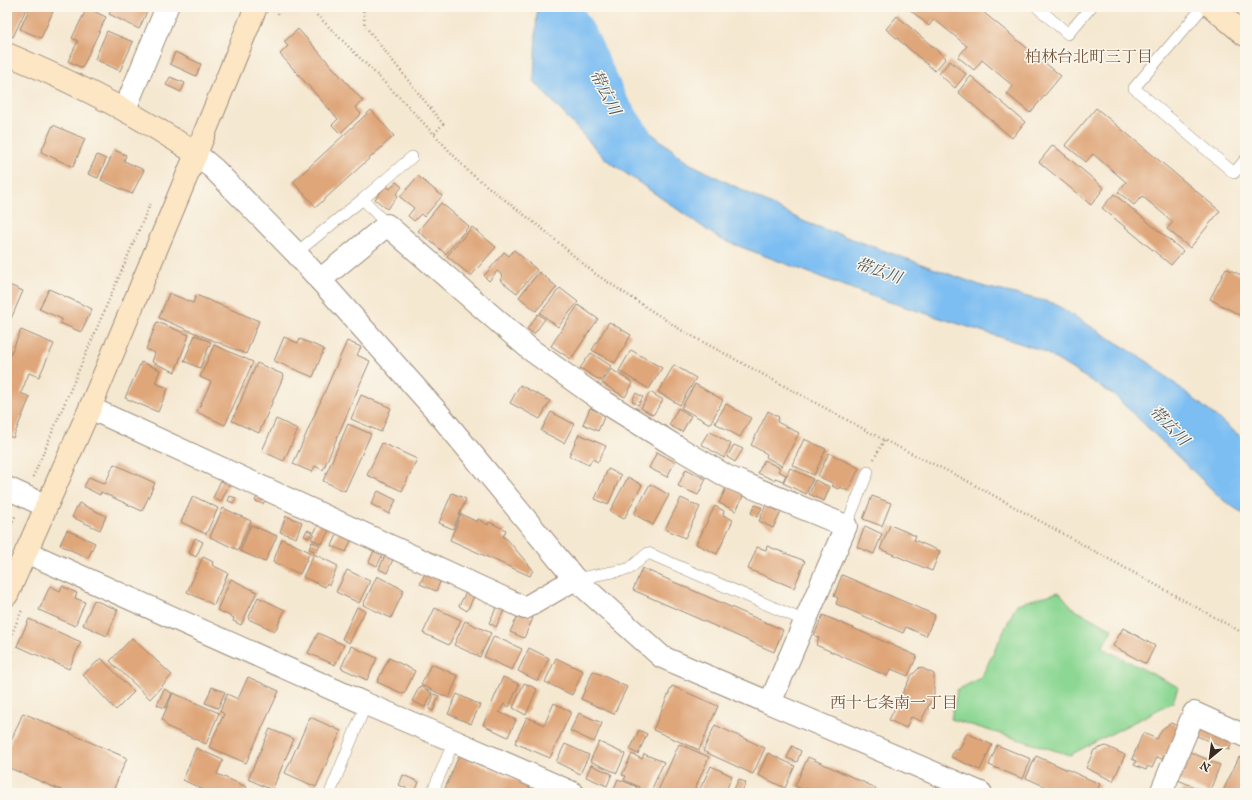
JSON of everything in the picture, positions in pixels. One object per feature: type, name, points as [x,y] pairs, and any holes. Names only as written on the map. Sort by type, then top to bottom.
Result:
[{"type":"street","points":[[125,109],[168,7]]},
{"type":"street","points":[[7,596],[90,408],[256,7]]},
{"type":"street","points":[[1212,7],[1245,34]]},
{"type":"street","points":[[7,54],[43,69],[125,109],[166,133],[214,169],[296,253],[439,414],[575,579],[662,657],[981,793]]},
{"type":"street","points":[[320,280],[387,225],[531,350],[598,398],[728,477],[846,526],[770,703]]},
{"type":"street","points":[[90,408],[525,608],[575,579]]},
{"type":"street","points":[[16,492],[46,506]]},
{"type":"street","points":[[26,552],[366,704],[454,741],[562,791]]},
{"type":"street","points":[[1161,793],[1194,714],[1245,736]]},
{"type":"lane","points":[[1037,7],[1068,34],[1091,7]]},
{"type":"lane","points":[[1203,7],[1134,88],[1234,173],[1245,160]]},
{"type":"lane","points":[[296,253],[412,157]]},
{"type":"lane","points":[[363,199],[387,225]]},
{"type":"lane","points":[[846,526],[868,472]]},
{"type":"lane","points":[[575,579],[629,569],[648,553],[805,621]]},
{"type":"lane","points":[[330,793],[366,704]]},
{"type":"lane","points":[[432,793],[454,741]]},
{"type":"path","points":[[308,7],[360,57],[469,172],[545,231],[594,273],[682,330],[884,440],[960,477],[1245,634]]},
{"type":"path","points":[[363,7],[365,26],[443,124],[434,134]]},
{"type":"path","points":[[7,536],[16,492],[152,198]]},
{"type":"path","points":[[868,472],[884,440]]},
{"type":"green space","points":[[1059,592],[1075,610],[1112,629],[1102,648],[1178,687],[1173,702],[1070,755],[951,719],[957,690],[981,678],[1017,604]]},
{"type":"water","points":[[537,7],[577,7],[583,79],[689,163],[805,222],[985,287],[1053,303],[1148,362],[1245,440],[1245,515],[1223,500],[1114,395],[1041,350],[874,297],[720,239],[604,158],[534,81]]},
{"type":"building","points":[[7,7],[27,7],[13,37],[7,35]]},
{"type":"building","points":[[30,7],[55,7],[41,38],[20,29]]},
{"type":"building","points":[[113,7],[149,7],[139,29],[109,14]]},
{"type":"building","points":[[977,7],[1061,76],[1030,113],[1007,94],[1013,86],[982,60],[974,70],[958,57],[967,46],[934,19],[929,26],[908,8]]},
{"type":"building","points":[[87,8],[106,17],[82,68],[68,61],[78,41],[72,38]]},
{"type":"building","points":[[897,16],[946,58],[935,71],[886,29]]},
{"type":"building","points":[[298,29],[363,101],[355,107],[361,114],[340,133],[332,125],[338,119],[280,54],[288,46],[284,42]]},
{"type":"building","points":[[107,31],[133,42],[120,71],[95,59]]},
{"type":"building","points":[[175,52],[201,64],[196,76],[170,64]]},
{"type":"building","points":[[950,61],[966,74],[955,88],[939,74]]},
{"type":"building","points":[[971,76],[1025,122],[1012,138],[958,92]]},
{"type":"building","points":[[170,77],[185,83],[181,92],[166,85]]},
{"type":"building","points":[[1096,108],[1220,211],[1190,248],[1167,229],[1173,222],[1142,196],[1134,205],[1118,192],[1126,182],[1093,154],[1086,162],[1065,145]]},
{"type":"building","points":[[371,110],[394,136],[316,207],[293,182]]},
{"type":"building","points":[[53,125],[85,139],[73,167],[41,152]]},
{"type":"building","points":[[1053,145],[1104,188],[1091,205],[1039,162]]},
{"type":"building","points":[[114,150],[126,155],[124,161],[144,170],[132,194],[101,180]]},
{"type":"building","points":[[97,155],[106,159],[98,178],[88,174]]},
{"type":"building","points":[[418,176],[442,196],[424,217],[421,214],[414,221],[408,216],[414,208],[400,197]]},
{"type":"building","points":[[396,182],[402,187],[396,194],[398,196],[387,209],[375,199],[386,186],[390,189]]},
{"type":"building","points":[[1114,194],[1183,251],[1171,265],[1102,208]]},
{"type":"building","points":[[441,203],[469,226],[446,254],[418,231]]},
{"type":"building","points":[[472,227],[496,247],[471,276],[447,256]]},
{"type":"building","points":[[514,250],[537,270],[517,293],[500,280],[503,276],[497,271],[489,281],[484,276],[504,252],[509,256]]},
{"type":"building","points":[[1226,268],[1245,277],[1245,318],[1210,299]]},
{"type":"building","points":[[539,272],[557,287],[536,311],[519,297]]},
{"type":"building","points":[[7,284],[23,291],[7,328]]},
{"type":"building","points":[[560,288],[578,302],[558,327],[540,313]]},
{"type":"building","points":[[49,289],[92,309],[81,332],[60,323],[62,319],[39,309]]},
{"type":"building","points":[[169,293],[193,303],[196,295],[259,321],[246,354],[159,318]]},
{"type":"building","points":[[578,305],[598,319],[571,359],[551,346]]},
{"type":"building","points":[[538,314],[545,319],[534,334],[527,329]]},
{"type":"building","points":[[157,322],[189,335],[175,372],[152,362],[155,353],[146,349]]},
{"type":"building","points":[[609,322],[631,335],[615,363],[592,350]]},
{"type":"building","points":[[21,330],[54,344],[39,377],[29,373],[21,393],[30,397],[13,438],[7,435],[7,360]]},
{"type":"building","points":[[195,335],[211,342],[200,368],[184,361]]},
{"type":"building","points":[[284,337],[298,343],[300,339],[324,349],[313,377],[274,361]]},
{"type":"building","points":[[347,341],[361,347],[357,355],[370,361],[323,470],[315,466],[312,472],[293,464]]},
{"type":"building","points":[[214,345],[253,362],[225,425],[197,412],[211,382],[200,377]]},
{"type":"building","points":[[631,350],[662,368],[649,389],[619,371]]},
{"type":"building","points":[[591,353],[611,366],[601,381],[580,368]]},
{"type":"building","points":[[141,362],[160,370],[155,383],[168,388],[158,412],[125,398]]},
{"type":"building","points":[[257,363],[284,375],[259,433],[232,421]]},
{"type":"building","points":[[674,365],[696,378],[680,405],[658,392]]},
{"type":"building","points":[[611,369],[633,383],[625,397],[602,383]]},
{"type":"building","points":[[695,384],[723,400],[710,424],[681,408]]},
{"type":"building","points":[[520,385],[550,401],[540,419],[510,403]]},
{"type":"building","points":[[650,392],[663,400],[653,415],[641,408]]},
{"type":"building","points":[[636,393],[643,397],[638,405],[632,401]]},
{"type":"building","points":[[361,395],[391,408],[381,432],[351,419]]},
{"type":"building","points":[[726,404],[751,418],[740,437],[715,423]]},
{"type":"building","points":[[590,408],[605,415],[598,431],[583,424]]},
{"type":"building","points":[[678,408],[691,416],[682,432],[669,425]]},
{"type":"building","points":[[768,411],[779,417],[777,422],[799,433],[782,466],[766,457],[767,454],[751,445]]},
{"type":"building","points":[[551,412],[574,424],[564,443],[541,431]]},
{"type":"building","points":[[276,419],[298,429],[284,461],[262,451]]},
{"type":"building","points":[[348,424],[371,434],[345,491],[323,481]]},
{"type":"building","points":[[709,431],[731,444],[724,458],[701,444]]},
{"type":"building","points":[[579,434],[606,446],[598,462],[592,459],[589,465],[569,456]]},
{"type":"building","points":[[804,439],[826,449],[814,475],[792,465]]},
{"type":"building","points":[[382,443],[417,459],[402,491],[367,475]]},
{"type":"building","points":[[734,445],[743,449],[735,462],[727,457]]},
{"type":"building","points":[[657,452],[675,462],[667,477],[649,468]]},
{"type":"building","points":[[829,453],[859,468],[848,491],[840,487],[838,489],[832,486],[834,484],[818,476]]},
{"type":"building","points":[[764,460],[780,468],[778,471],[786,475],[783,481],[775,478],[774,480],[758,473]]},
{"type":"building","points":[[114,464],[155,483],[142,511],[101,492],[100,495],[84,487],[89,477],[105,484]]},
{"type":"building","points":[[790,468],[813,479],[806,494],[783,483]]},
{"type":"building","points":[[608,469],[621,475],[608,505],[595,499]]},
{"type":"building","points":[[686,469],[706,479],[698,495],[678,486]]},
{"type":"building","points":[[628,477],[642,485],[624,519],[610,511]]},
{"type":"building","points":[[222,478],[230,482],[221,502],[213,498]]},
{"type":"building","points":[[815,480],[830,487],[824,501],[809,494]]},
{"type":"building","points":[[650,484],[669,495],[653,525],[634,514]]},
{"type":"building","points":[[727,486],[744,494],[736,511],[719,503]]},
{"type":"building","points":[[378,491],[396,500],[389,514],[371,504]]},
{"type":"building","points":[[452,493],[466,499],[453,529],[439,523]]},
{"type":"building","points":[[258,494],[266,498],[263,504],[255,501]]},
{"type":"building","points":[[193,496],[218,508],[206,534],[181,522]]},
{"type":"building","points":[[230,496],[236,498],[234,503],[228,501]]},
{"type":"building","points":[[872,496],[891,503],[882,526],[863,519]]},
{"type":"building","points":[[681,498],[700,507],[685,538],[665,529]]},
{"type":"building","points":[[79,503],[106,516],[100,530],[72,517]]},
{"type":"building","points":[[755,505],[762,508],[757,517],[751,513]]},
{"type":"building","points":[[766,505],[781,512],[773,528],[759,521]]},
{"type":"building","points":[[715,506],[724,511],[723,515],[733,520],[717,554],[696,544]]},
{"type":"building","points":[[223,508],[251,521],[238,550],[210,537]]},
{"type":"building","points":[[461,514],[477,522],[478,519],[488,525],[489,522],[506,530],[503,537],[507,539],[533,570],[530,576],[450,540]]},
{"type":"building","points":[[286,516],[302,522],[296,538],[280,532]]},
{"type":"building","points":[[319,523],[330,528],[322,544],[311,539]]},
{"type":"building","points":[[251,525],[277,536],[265,562],[240,551]]},
{"type":"building","points":[[890,525],[916,536],[914,540],[940,551],[932,571],[880,549]]},
{"type":"building","points":[[865,526],[882,534],[874,554],[857,547]]},
{"type":"building","points":[[67,530],[95,543],[88,558],[60,545]]},
{"type":"building","points":[[307,530],[312,532],[309,538],[304,536]]},
{"type":"building","points":[[339,530],[353,536],[346,552],[332,546]]},
{"type":"building","points":[[195,538],[203,542],[196,557],[189,553]]},
{"type":"building","points":[[282,539],[310,552],[300,574],[273,562]]},
{"type":"building","points":[[312,542],[320,545],[316,552],[309,549]]},
{"type":"building","points":[[376,546],[385,550],[377,566],[369,562]]},
{"type":"building","points":[[767,546],[805,561],[794,588],[748,569],[757,547],[766,550]]},
{"type":"building","points":[[386,553],[394,557],[387,573],[379,569]]},
{"type":"building","points":[[314,554],[338,566],[329,585],[327,583],[325,587],[303,577]]},
{"type":"building","points":[[203,557],[213,562],[212,565],[228,573],[214,605],[187,592]]},
{"type":"building","points":[[642,568],[783,630],[774,652],[633,590]]},
{"type":"building","points":[[427,569],[443,576],[436,591],[420,584]]},
{"type":"building","points":[[347,570],[370,581],[359,603],[336,592]]},
{"type":"building","points":[[842,575],[935,615],[926,636],[906,627],[903,633],[836,604],[838,598],[834,596]]},
{"type":"building","points":[[377,576],[404,590],[391,618],[363,605]]},
{"type":"building","points":[[231,579],[257,592],[241,625],[233,621],[234,618],[217,610]]},
{"type":"building","points":[[50,586],[60,591],[62,586],[77,593],[75,598],[85,602],[75,626],[39,610]]},
{"type":"building","points":[[468,588],[476,592],[467,611],[459,606]]},
{"type":"building","points":[[258,597],[285,610],[275,631],[248,619]]},
{"type":"building","points":[[94,600],[118,610],[107,636],[83,625]]},
{"type":"building","points":[[500,600],[507,604],[496,627],[489,623]]},
{"type":"building","points":[[357,607],[365,611],[349,643],[342,639]]},
{"type":"building","points":[[435,608],[461,620],[449,645],[423,633]]},
{"type":"building","points":[[520,611],[533,618],[524,638],[510,632]]},
{"type":"building","points":[[823,615],[917,656],[908,676],[891,669],[887,676],[816,645],[819,638],[814,635]]},
{"type":"building","points":[[29,619],[81,642],[69,669],[17,646]]},
{"type":"building","points":[[465,621],[491,633],[480,657],[454,645]]},
{"type":"building","points":[[1123,628],[1155,646],[1146,664],[1113,646]]},
{"type":"building","points":[[318,633],[344,645],[335,665],[308,653]]},
{"type":"building","points":[[494,636],[522,649],[512,670],[484,657]]},
{"type":"building","points":[[132,638],[172,675],[150,699],[110,661]]},
{"type":"building","points":[[351,646],[377,658],[367,680],[341,668]]},
{"type":"building","points":[[529,648],[549,658],[538,681],[518,671]]},
{"type":"building","points":[[101,658],[134,692],[116,710],[83,675]]},
{"type":"building","points":[[389,658],[415,671],[404,694],[377,682]]},
{"type":"building","points":[[556,658],[583,671],[572,695],[545,682]]},
{"type":"building","points":[[431,664],[458,676],[449,698],[421,685]]},
{"type":"building","points":[[920,667],[934,674],[934,695],[921,721],[911,717],[906,728],[889,720],[911,676]]},
{"type":"building","points":[[593,671],[627,687],[614,714],[581,699]]},
{"type":"building","points":[[248,677],[279,691],[246,763],[209,747],[224,714],[220,711],[227,694],[238,699]]},
{"type":"building","points":[[503,677],[519,684],[509,707],[504,704],[499,712],[516,720],[508,737],[483,725]]},
{"type":"building","points":[[524,683],[537,689],[526,715],[513,708]]},
{"type":"building","points":[[420,686],[432,693],[425,707],[412,701]]},
{"type":"building","points":[[672,686],[718,706],[699,750],[653,730]]},
{"type":"building","points":[[212,687],[225,692],[218,708],[205,703]]},
{"type":"building","points":[[164,689],[172,693],[165,708],[157,705]]},
{"type":"building","points":[[173,693],[219,713],[206,744],[168,727],[162,719]]},
{"type":"building","points":[[434,694],[439,696],[433,711],[429,709]]},
{"type":"building","points":[[457,694],[480,705],[471,724],[448,714]]},
{"type":"building","points":[[554,703],[571,712],[550,758],[515,743],[527,717],[544,725]]},
{"type":"building","points":[[23,713],[127,758],[112,793],[68,793],[7,767],[7,750]]},
{"type":"building","points":[[579,713],[602,723],[594,742],[570,731]]},
{"type":"building","points":[[310,717],[341,731],[316,787],[285,773]]},
{"type":"building","points":[[1171,723],[1180,727],[1164,760],[1157,757],[1152,768],[1148,766],[1146,770],[1134,765],[1136,761],[1132,759],[1143,733],[1157,739],[1162,729]]},
{"type":"building","points":[[1200,723],[1234,738],[1229,750],[1195,735]]},
{"type":"building","points":[[715,725],[765,748],[753,774],[703,751]]},
{"type":"building","points":[[270,729],[294,739],[272,790],[248,779]]},
{"type":"building","points":[[639,730],[647,734],[638,754],[630,750]]},
{"type":"building","points":[[967,733],[992,745],[980,770],[951,757],[955,749],[959,750]]},
{"type":"building","points":[[599,742],[625,754],[617,773],[590,761]]},
{"type":"building","points":[[565,744],[589,755],[580,774],[556,762]]},
{"type":"building","points":[[679,744],[709,757],[693,793],[657,793]]},
{"type":"building","points":[[997,745],[1031,759],[1023,779],[989,765]]},
{"type":"building","points":[[792,746],[801,751],[797,762],[787,758]]},
{"type":"building","points":[[1106,746],[1125,755],[1113,781],[1086,768],[1094,750]]},
{"type":"building","points":[[196,748],[223,760],[217,774],[247,787],[244,793],[211,793],[183,780]]},
{"type":"building","points":[[1190,752],[1220,765],[1209,793],[1178,780]]},
{"type":"building","points":[[768,753],[795,766],[785,788],[758,775]]},
{"type":"building","points":[[632,754],[642,759],[644,754],[664,762],[650,793],[639,789],[640,787],[624,780],[626,776],[622,775]]},
{"type":"building","points":[[459,756],[530,786],[527,793],[443,793]]},
{"type":"building","points":[[1036,756],[1100,784],[1096,793],[1060,793],[1026,778]]},
{"type":"building","points":[[808,757],[876,788],[873,793],[810,793],[795,786]]},
{"type":"building","points":[[1239,757],[1245,760],[1245,793],[1222,793]]},
{"type":"building","points":[[591,765],[612,774],[607,786],[586,777]]},
{"type":"building","points":[[711,766],[732,776],[725,793],[698,793]]},
{"type":"building","points":[[403,775],[419,782],[415,792],[399,785]]},
{"type":"building","points":[[618,779],[637,787],[635,793],[623,793],[614,789]]},
{"type":"building","points":[[739,779],[746,783],[741,793],[733,791]]},
{"type":"building","points":[[1183,789],[1194,793],[1181,793]]},
{"type":"waterway","name":"帯広川","points":[[561,7],[581,41],[610,105],[635,141]]},
{"type":"district","name":"柏林台北町三丁目","points":[[1089,56]]},
{"type":"district","name":"西十七条南一丁目","points":[[894,702]]}]
